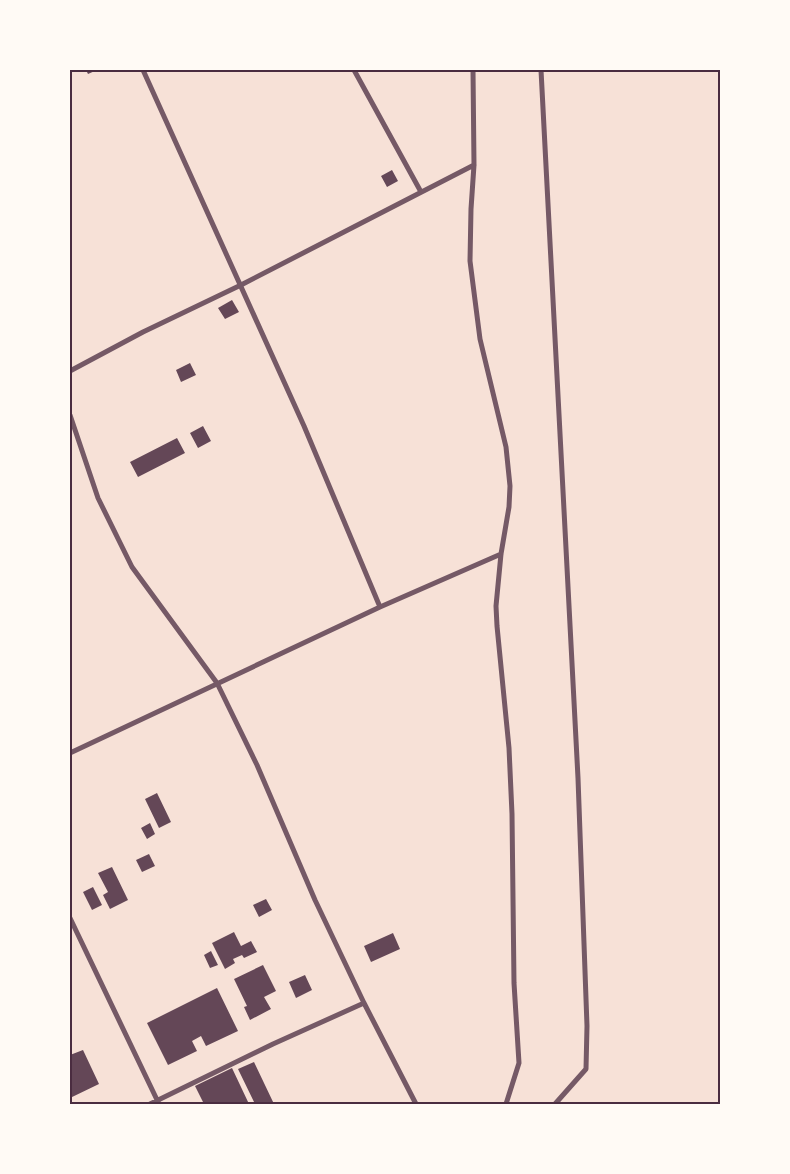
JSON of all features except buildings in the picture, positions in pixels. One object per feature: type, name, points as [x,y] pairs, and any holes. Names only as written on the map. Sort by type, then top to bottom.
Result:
[{"type":"street","points":[[143,70],[308,434],[380,607]]},
{"type":"street","points":[[354,70],[421,192]]},
{"type":"street","points":[[474,70],[474,165],[470,209],[470,262],[480,339],[506,447],[510,486],[496,606],[496,626],[509,748],[512,814],[514,983],[519,1063],[506,1104]]},
{"type":"street","points":[[541,70],[578,778],[587,1026],[586,1069],[555,1104]]},
{"type":"street","points":[[70,371],[143,332],[241,285],[474,165]]},
{"type":"street","points":[[70,415],[98,498],[132,567],[217,683],[257,765],[315,900],[364,1003],[416,1104]]},
{"type":"street","points":[[70,753],[380,607],[501,554]]},
{"type":"street","points":[[70,918],[158,1102]]},
{"type":"street","points":[[150,1104],[158,1102],[273,1044],[364,1003]]}]
